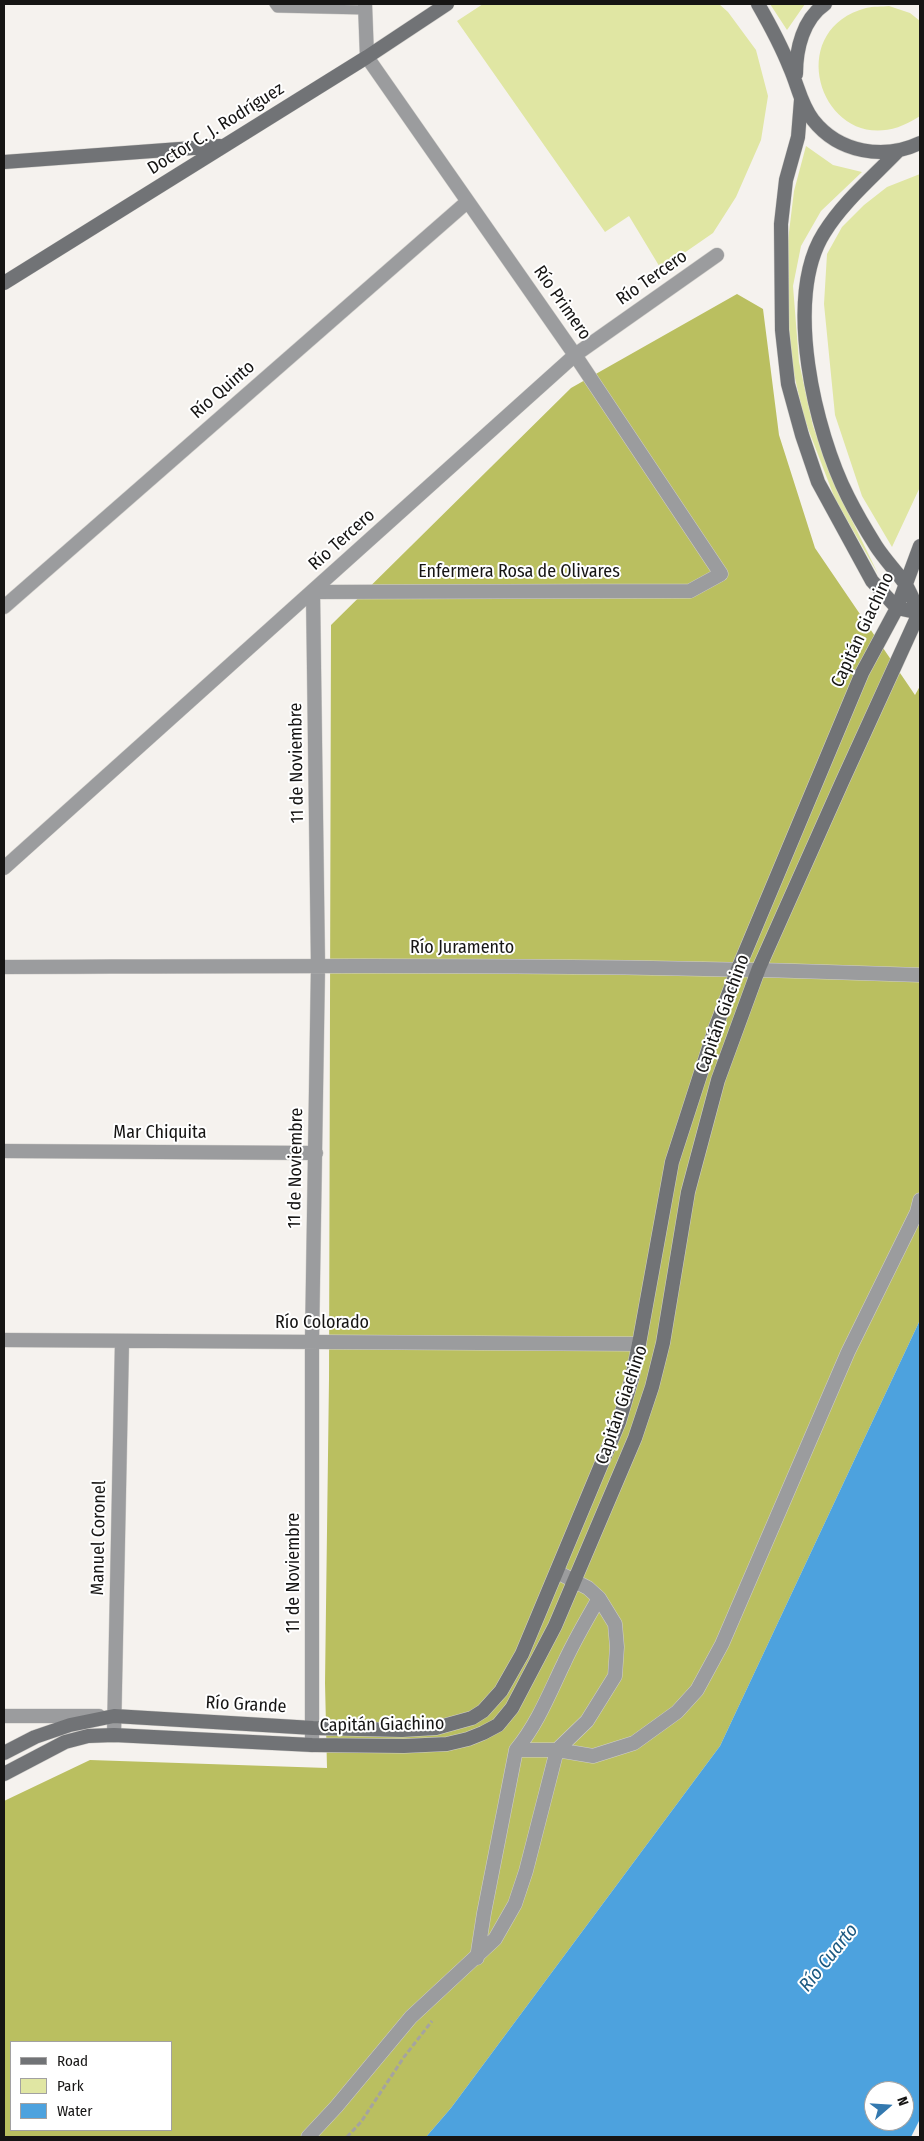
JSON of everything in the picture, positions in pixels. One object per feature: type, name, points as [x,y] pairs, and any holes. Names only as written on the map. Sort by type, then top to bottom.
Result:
[{"type":"main road","name":"Doctor C. J. Rodríguez","points":[[4,283],[367,57],[447,4]]},
{"type":"main road","points":[[758,4],[779,40],[796,82],[801,100],[813,120],[830,137],[851,148],[874,153],[898,151],[920,144]]},
{"type":"main road","points":[[796,82],[796,54],[805,28],[825,4]]},
{"type":"main road","points":[[801,100],[798,137],[786,180],[781,224],[782,330],[788,384],[802,435],[818,482],[872,581],[896,608],[920,612]]},
{"type":"main road","points":[[4,162],[224,146]]},
{"type":"main road","points":[[898,151],[844,206],[824,233],[812,257],[803,304],[809,375],[820,424],[847,496],[877,547],[906,586],[920,612]]},
{"type":"main road","name":"Capitán Giachino","points":[[483,1711],[500,1691],[522,1654],[619,1422],[640,1344],[672,1162],[698,1076],[738,968],[862,673],[906,586],[920,546]]},
{"type":"main road","name":"Capitán Giachino","points":[[4,1774],[65,1742],[88,1736],[114,1735],[312,1745],[404,1746],[446,1744],[468,1739],[498,1725],[512,1708],[555,1626],[635,1438],[652,1387],[663,1343],[688,1192],[718,1080],[759,968],[920,612]]},
{"type":"main road","name":"Río Grande","points":[[114,1716],[313,1728],[402,1730],[436,1728],[472,1718],[483,1711]]},
{"type":"main road","points":[[4,1753],[35,1737],[70,1724],[114,1716]]},
{"type":"street","points":[[365,7],[367,57]]},
{"type":"street","name":"Río Primero","points":[[367,57],[575,355],[721,574]]},
{"type":"street","name":"Río Quinto","points":[[4,607],[467,202]]},
{"type":"street","name":"Río Tercero","points":[[4,868],[314,592],[575,355],[717,255]]},
{"type":"street","name":"Enfermera Rosa de Olivares","points":[[314,592],[690,591],[721,574]]},
{"type":"street","name":"11 de Noviembre","points":[[312,1745],[312,1341],[318,966],[314,592]]},
{"type":"street","name":"Río Juramento","points":[[4,967],[759,968],[920,975]]},
{"type":"street","name":"Mar Chiquita","points":[[4,1151],[316,1153]]},
{"type":"street","points":[[516,1750],[557,1750],[593,1756],[634,1742],[677,1712],[697,1690],[722,1644],[848,1352],[917,1212],[920,1200]]},
{"type":"street","name":"Río Colorado","points":[[4,1340],[640,1344]]},
{"type":"street","name":"Manuel Coronel","points":[[114,1735],[122,1342]]},
{"type":"street","points":[[308,2137],[336,2107],[411,2017],[495,1940],[515,1904],[526,1870],[557,1750],[587,1721],[615,1676],[617,1648],[615,1624],[599,1598],[588,1588],[557,1572]]},
{"type":"street","points":[[477,1958],[516,1750],[529,1734],[542,1712],[564,1662],[599,1598]]},
{"type":"street","name":"Río Grande","points":[[4,1716],[114,1716]]},
{"type":"lane","points":[[274,4],[278,8],[365,7]]},
{"type":"path","points":[[347,2137],[361,2122],[404,2056],[435,2017]]},
{"type":"green space","points":[[483,4],[719,4],[728,12],[756,50],[768,96],[761,140],[736,197],[713,233],[661,269],[629,216],[605,232],[457,21]]},
{"type":"green space","points":[[770,4],[805,4],[787,30]]},
{"type":"green space","points":[[889,6],[910,13],[920,21],[920,116],[888,130],[861,128],[839,115],[825,94],[819,69],[823,44],[838,22],[866,8]]},
{"type":"green space","points":[[806,146],[833,165],[862,172],[821,211],[801,246],[793,286],[799,362],[813,426],[836,487],[878,574],[835,499],[804,418],[787,343],[785,265],[794,191]]},
{"type":"green space","points":[[920,174],[920,487],[892,547],[862,496],[835,415],[824,304],[827,254],[842,227],[864,205],[887,187]]},
{"type":"green space","points":[[737,294],[763,309],[779,435],[815,548],[915,695],[920,686],[920,1320],[720,1746],[451,2108],[426,2137],[4,2137],[4,1801],[90,1760],[327,1768],[325,1683],[329,1379],[331,625],[571,388]]},
{"type":"water","name":"Río Cuarto","points":[[920,1320],[920,2119],[914,2131],[911,2137],[426,2137],[451,2108],[720,1746]]}]
